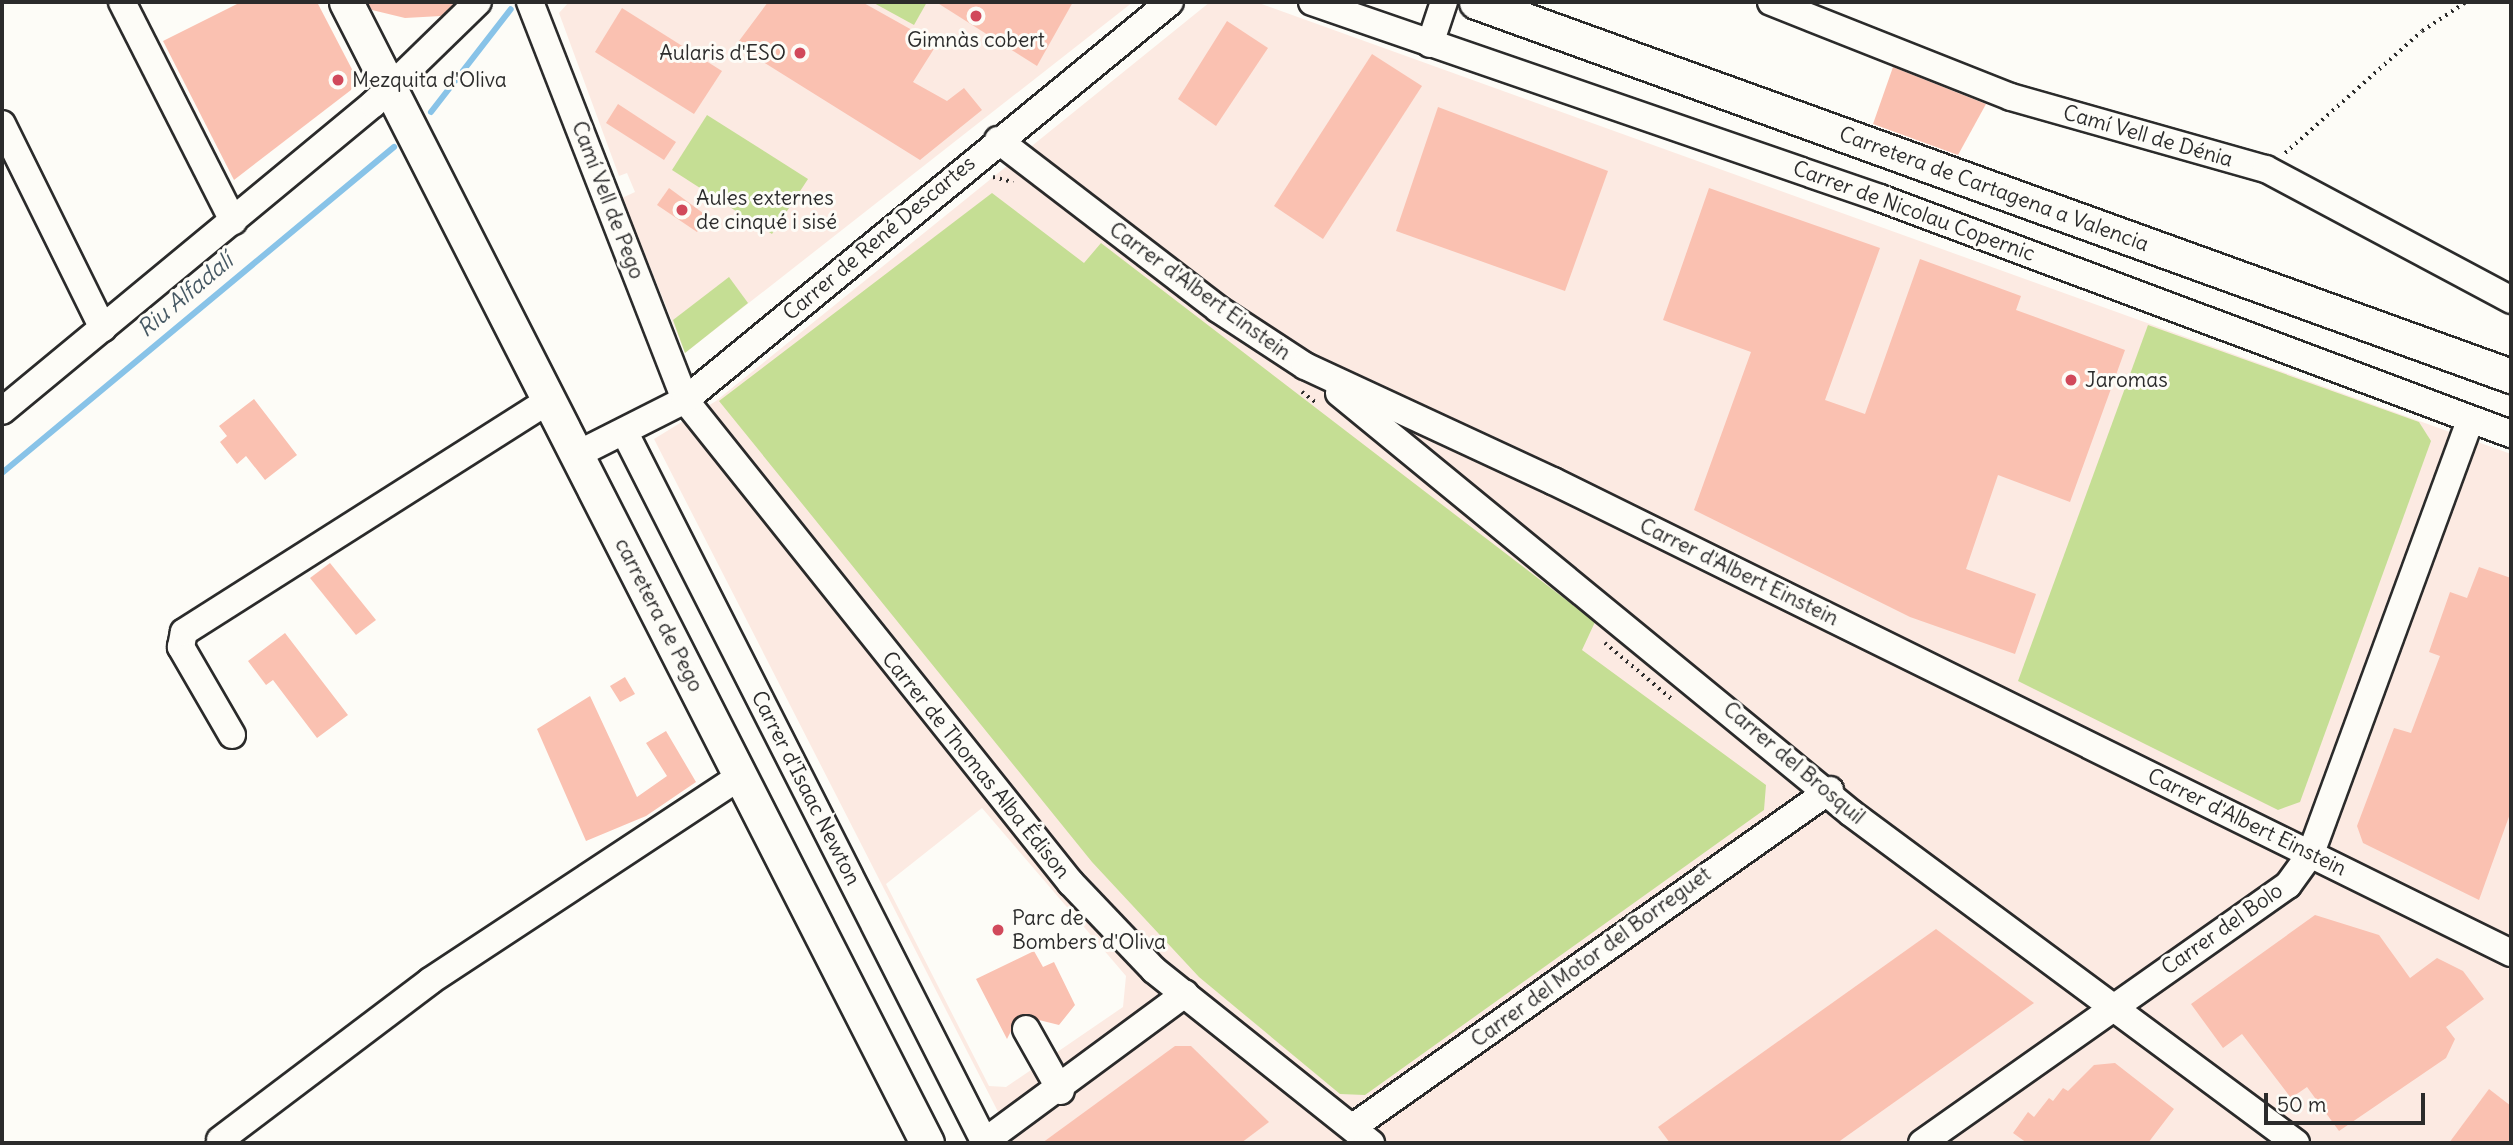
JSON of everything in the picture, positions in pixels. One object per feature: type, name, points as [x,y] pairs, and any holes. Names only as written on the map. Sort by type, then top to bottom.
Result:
[{"type":"main road","points":[[346,2],[389,87]]},
{"type":"main road","name":"Carretera de Cartagena a Valencia","points":[[1476,2],[2511,376]]},
{"type":"main road","name":"carretera de Pego","points":[[389,87],[927,1143]]},
{"type":"street","points":[[122,2],[233,221]]},
{"type":"street","points":[[2,411],[233,221],[389,87],[478,2]]},
{"type":"street","name":"Camí Vell de Pego","points":[[530,2],[685,400]]},
{"type":"street","name":"Carrer de René Descartes","points":[[576,455],[625,433],[685,400],[998,140],[1170,2]]},
{"type":"street","name":"Carrer de Nicolau Copernic","points":[[1312,2],[1880,198],[2470,421],[2511,434]]},
{"type":"street","points":[[1430,44],[1444,2]]},
{"type":"street","name":"Camí Vell de Dénia","points":[[1771,2],[2011,97],[2266,169],[2511,300]]},
{"type":"street","points":[[2,124],[103,328]]},
{"type":"street","name":"Carrer d'Albert Einstein","points":[[998,140],[1218,309],[1302,378],[2311,853],[2511,953]]},
{"type":"street","name":"Carrer del Brosquil","points":[[1302,378],[1830,790],[1851,813],[2296,1143]]},
{"type":"street","name":"Carrer de Thomas Alba Édison","points":[[685,400],[1071,883],[1185,994],[1362,1135]]},
{"type":"street","points":[[232,735],[181,647],[184,632],[548,401]]},
{"type":"street","name":"Carrer del Bolo","points":[[1922,1143],[2288,885],[2311,853],[2470,421]]},
{"type":"street","name":"Carrer d'Isaac Newton","points":[[625,433],[985,1142]]},
{"type":"street","points":[[220,1140],[429,981],[741,776]]},
{"type":"street","name":"Carrer del Motor del Borreguet","points":[[1362,1135],[1830,790]]},
{"type":"street","points":[[985,1142],[1061,1091],[1185,994]]},
{"type":"street","points":[[1026,1029],[1061,1091]]},
{"type":"path","points":[[2266,169],[2422,31],[2466,2]]},
{"type":"path","points":[[989,176],[1018,185]]},
{"type":"path","points":[[1302,378],[1326,411]]},
{"type":"path","points":[[1604,635],[1612,655],[1675,702]]},
{"type":"shaded area","points":[[569,2],[1133,2],[685,353],[622,198],[635,192],[627,173],[619,176],[559,13]]},
{"type":"shaded area","points":[[1210,2],[1256,2],[2511,454],[2511,1143],[1014,1143],[654,439],[716,401]],"holes":[[[982,808],[1126,976],[1123,1007],[1006,1087],[989,1086],[886,884]]]},
{"type":"green space","points":[[872,2],[927,2],[914,25]]},
{"type":"green space","points":[[707,115],[808,179],[772,234],[672,170]]},
{"type":"green space","points":[[992,193],[1084,263],[1101,243],[1595,622],[1582,650],[1766,785],[1764,810],[1365,1095],[1340,1094],[1199,977],[1092,862],[719,401]]},
{"type":"green space","points":[[729,277],[748,303],[685,353],[673,320]]},
{"type":"green space","points":[[2148,325],[2419,422],[2431,441],[2300,802],[2278,810],[2018,681]]},
{"type":"building","points":[[241,2],[317,2],[355,75],[351,90],[234,180],[163,41]]},
{"type":"building","points":[[367,2],[452,2],[453,5],[441,16],[405,18],[372,10]]},
{"type":"building","points":[[768,2],[862,2],[937,44],[913,82],[947,101],[964,88],[982,110],[920,160],[736,45]]},
{"type":"building","points":[[936,2],[1073,2],[1037,66]]},
{"type":"building","points":[[622,8],[722,71],[694,114],[595,52]]},
{"type":"building","points":[[1227,21],[1268,48],[1216,126],[1178,99]]},
{"type":"building","points":[[1372,54],[1422,86],[1323,239],[1274,206]]},
{"type":"building","points":[[1893,67],[1986,104],[1958,155],[1873,124]]},
{"type":"building","points":[[618,104],[676,142],[664,160],[606,123]]},
{"type":"building","points":[[1438,107],[1608,171],[1565,291],[1396,231]]},
{"type":"building","name":"Aules externes de cinqué i sisé","points":[[669,188],[707,216],[697,232],[657,205]]},
{"type":"building","points":[[1709,188],[1880,248],[1825,400],[1865,414],[1920,259],[2021,296],[2016,310],[2125,350],[2070,502],[1998,475],[1966,569],[2036,594],[2015,654],[1910,617],[1694,510],[1751,352],[1663,320]]},
{"type":"building","points":[[254,399],[297,455],[265,480],[246,456],[237,464],[220,442],[227,436],[219,426]]},
{"type":"building","points":[[330,563],[376,620],[356,635],[310,578]]},
{"type":"building","points":[[2479,567],[2511,578],[2511,811],[2479,900],[2363,843],[2357,826],[2394,728],[2411,733],[2440,656],[2429,652],[2450,592],[2467,598]]},
{"type":"building","points":[[285,633],[348,715],[317,738],[273,680],[266,685],[248,661]]},
{"type":"building","points":[[625,677],[635,694],[620,702],[610,686]]},
{"type":"building","points":[[590,696],[637,797],[667,776],[646,743],[666,731],[696,782],[646,816],[586,841],[537,729]]},
{"type":"building","points":[[2315,915],[2379,935],[2410,978],[2437,958],[2463,971],[2484,999],[2446,1027],[2455,1039],[2446,1058],[2339,1131],[2307,1087],[2291,1098],[2242,1034],[2223,1048],[2191,1004]]},
{"type":"building","points":[[1936,929],[2034,1003],[1837,1143],[1670,1143],[1658,1127]]},
{"type":"building","points":[[1034,951],[1043,967],[1054,962],[1075,1005],[1059,1025],[1019,1015],[1007,1039],[976,979]]},
{"type":"building","points":[[1175,1046],[1191,1046],[1269,1122],[1241,1143],[1042,1143]]},
{"type":"building","points":[[2115,1063],[2174,1109],[2148,1143],[2027,1143],[2013,1133],[2028,1112],[2034,1117],[2049,1098],[2053,1101],[2063,1088],[2068,1091],[2094,1065]]},
{"type":"building","points":[[2489,1089],[2511,1106],[2511,1143],[2449,1143]]},
{"type":"waterway","name":"Riu Alfadalí","points":[[431,112],[511,9]]},
{"type":"waterway","name":"Riu Alfadalí","points":[[2,473],[394,147]]},
{"type":"place","name":"Gimnàs cobert","points":[[976,16]]},
{"type":"place","name":"Aularis d'ESO","points":[[800,53]]},
{"type":"place","name":"Mezquita d'Oliva","points":[[338,80]]},
{"type":"place","name":"Aules externes de cinqué i sisé","points":[[682,210]]},
{"type":"place","name":"Jaromas","points":[[2071,380]]},
{"type":"place","name":"Parc de Bombers d'Oliva","points":[[998,930]]}]
